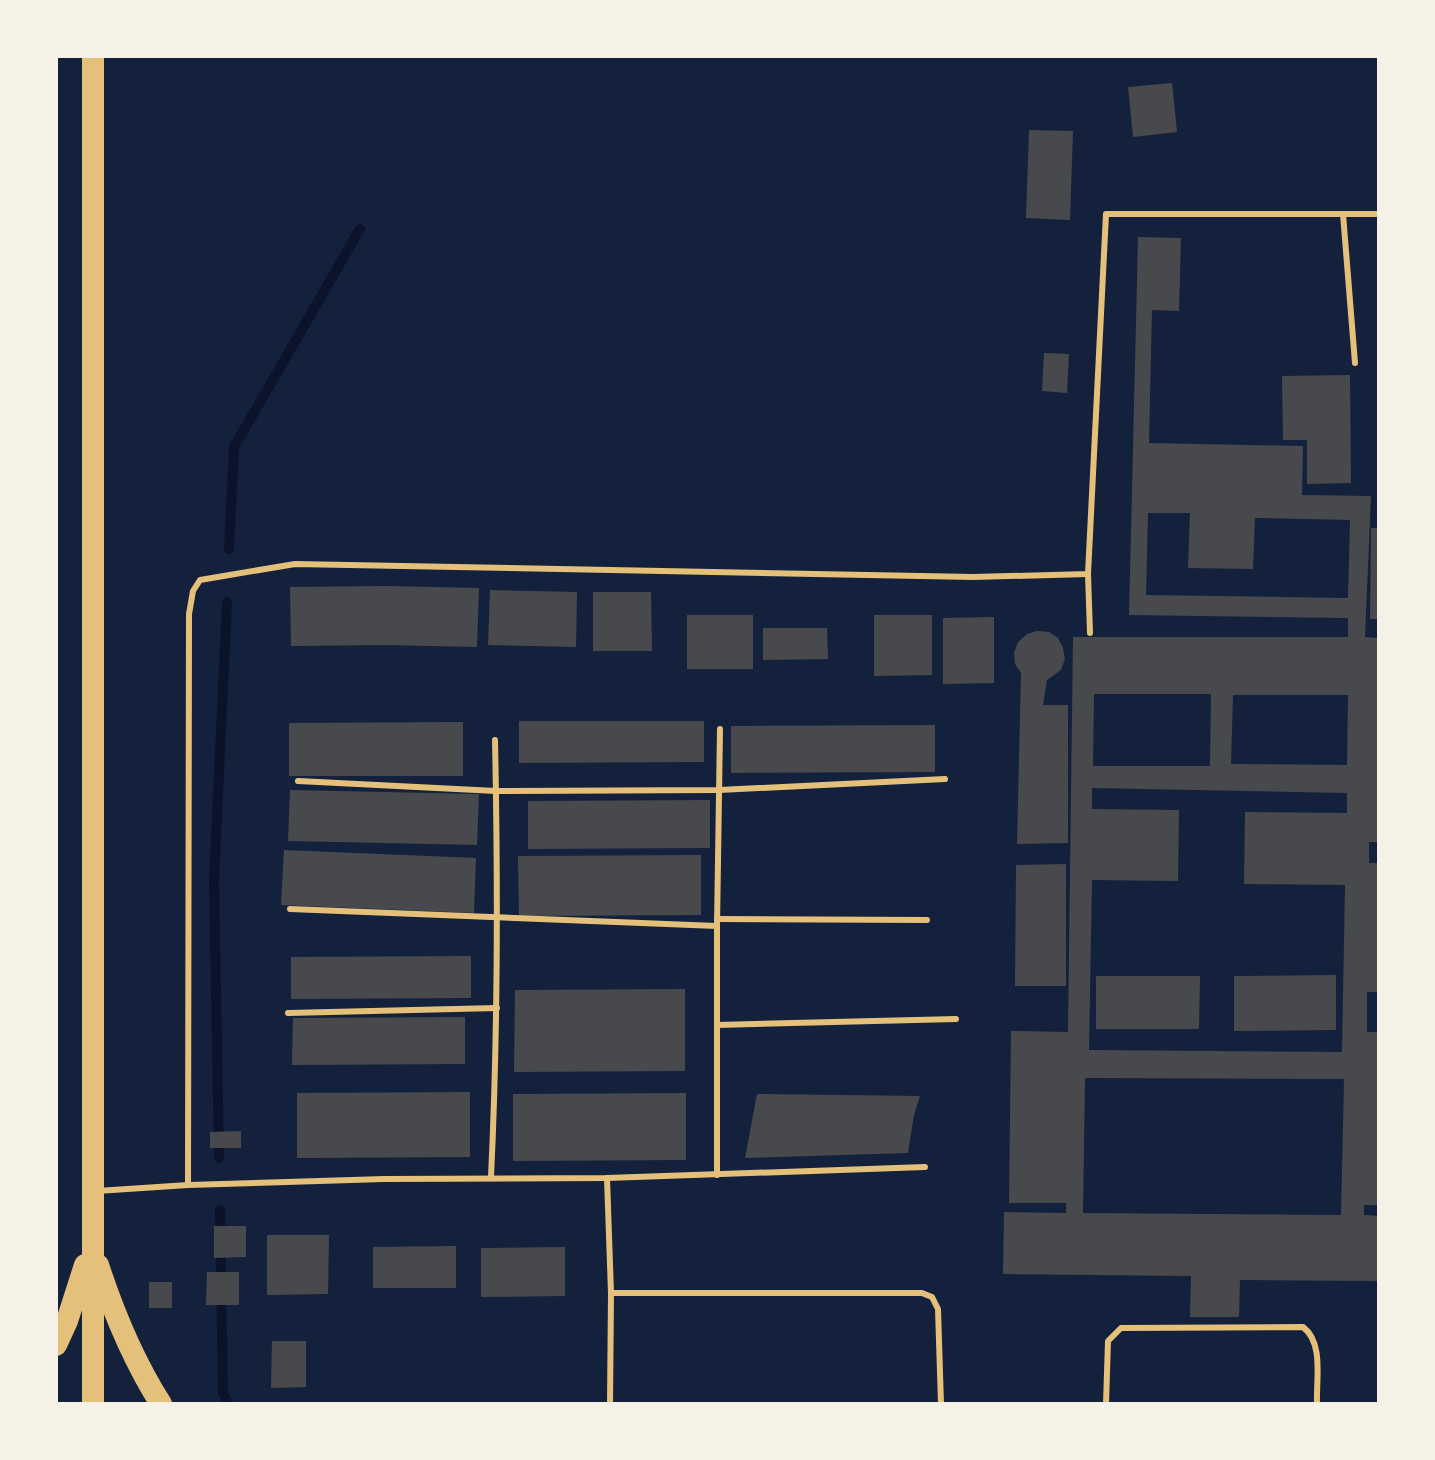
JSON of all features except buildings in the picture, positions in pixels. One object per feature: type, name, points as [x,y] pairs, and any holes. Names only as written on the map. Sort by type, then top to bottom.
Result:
[{"type":"highway","points":[[93,56],[93,1404]]},
{"type":"highway","points":[[56,1345],[92,1245]]},
{"type":"highway","points":[[92,1245],[115,1316],[161,1404]]},
{"type":"lane","points":[[1090,633],[1088,574],[1106,214],[1379,214]]},
{"type":"lane","points":[[1343,214],[1355,363]]},
{"type":"lane","points":[[188,1185],[189,614],[193,591],[200,580],[295,564],[973,577],[1088,574]]},
{"type":"lane","points":[[717,1175],[720,729]]},
{"type":"lane","points":[[491,1177],[499,919],[495,740]]},
{"type":"lane","points":[[298,781],[496,791],[719,790],[945,779]]},
{"type":"lane","points":[[290,909],[499,919],[717,923],[927,920]]},
{"type":"lane","points":[[288,1013],[497,1008]]},
{"type":"lane","points":[[717,1025],[956,1019]]},
{"type":"lane","points":[[93,1192],[188,1185],[491,1177],[607,1178],[925,1167]]},
{"type":"lane","points":[[607,1178],[611,1293],[610,1404]]},
{"type":"lane","points":[[611,1293],[922,1293],[932,1297],[938,1309],[941,1404]]},
{"type":"lane","points":[[1106,1404],[1108,1341],[1121,1328],[1303,1327],[1312,1334],[1316,1344],[1317,1404]]},
{"type":"waterway","points":[[229,549],[234,447],[360,229]]},
{"type":"waterway","points":[[219,1158],[214,880],[227,602]]},
{"type":"waterway","points":[[220,1210],[223,1394],[229,1404]]}]
